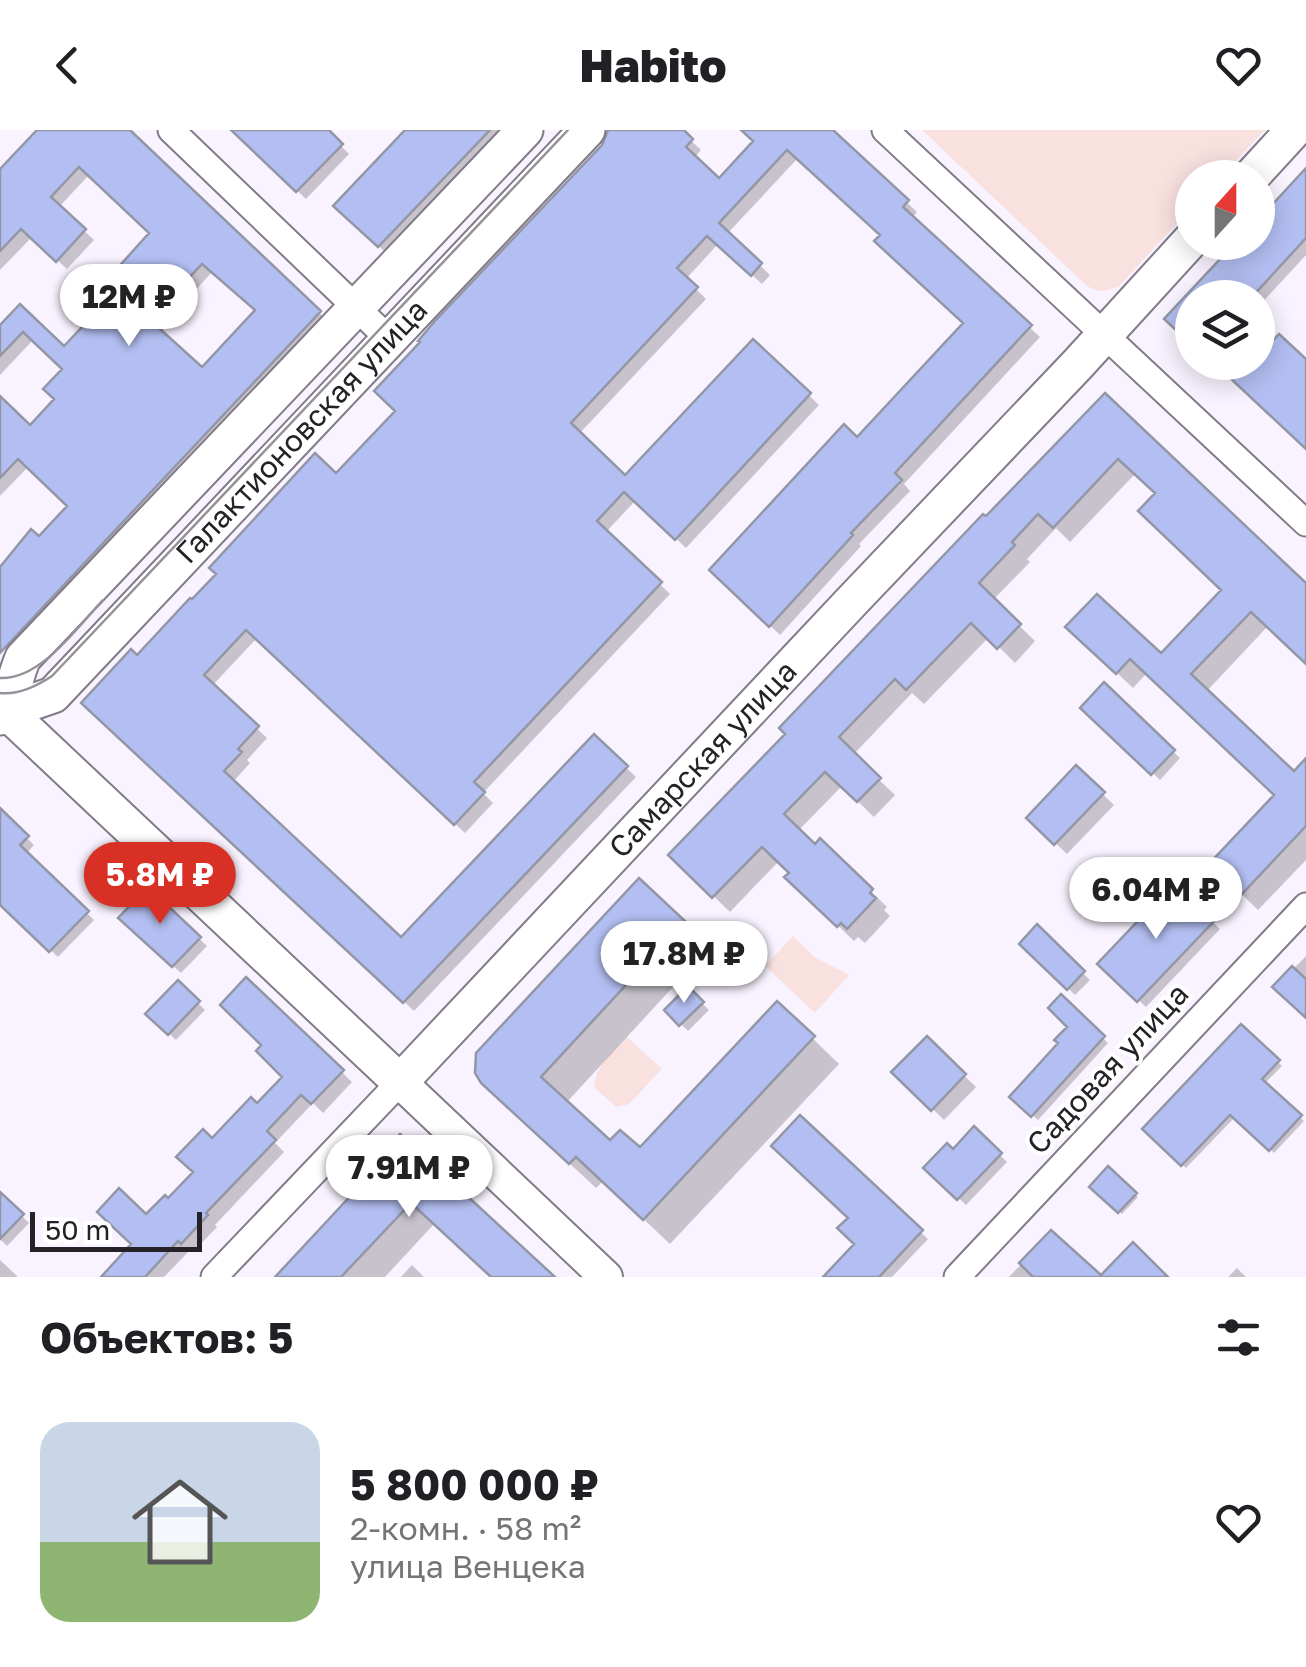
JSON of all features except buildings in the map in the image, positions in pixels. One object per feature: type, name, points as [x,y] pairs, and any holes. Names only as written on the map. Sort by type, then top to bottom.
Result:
[{"type":"main road","name":"Галактионовская улица","points":[[1,708],[23,658],[524,130]]},
{"type":"main road","name":"Галактионовская улица","points":[[1,708],[52,695],[587,130]]},
{"type":"main road","points":[[1266,160],[1294,130]]},
{"type":"main road","name":"Самарская улица","points":[[400,1082],[1175,259]]},
{"type":"main road","points":[[1,708],[400,1082]]},
{"type":"street","points":[[170,130],[389,339]]},
{"type":"street","points":[[884,130],[1306,523]]},
{"type":"street","name":"Садовая улица","points":[[957,1277],[1306,906]]},
{"type":"street","points":[[400,1082],[606,1277]]},
{"type":"street","name":"Самарская улица","points":[[214,1277],[400,1082]]},
{"type":"shaded area","points":[[922,130],[1265,130],[1236,160],[1175,160],[1175,225],[1119,286],[1103,291],[1087,286]]},
{"type":"shaded area","points":[[793,936],[816,958],[849,975],[815,1013],[765,966]]},
{"type":"shaded area","points":[[627,1037],[662,1069],[629,1104],[616,1107],[594,1087],[595,1079],[601,1065]]},
{"type":"tram line","points":[[0,693],[27,689],[52,676],[568,130]]},
{"type":"tram line","points":[[0,678],[15,676],[44,661],[103,600]]}]
